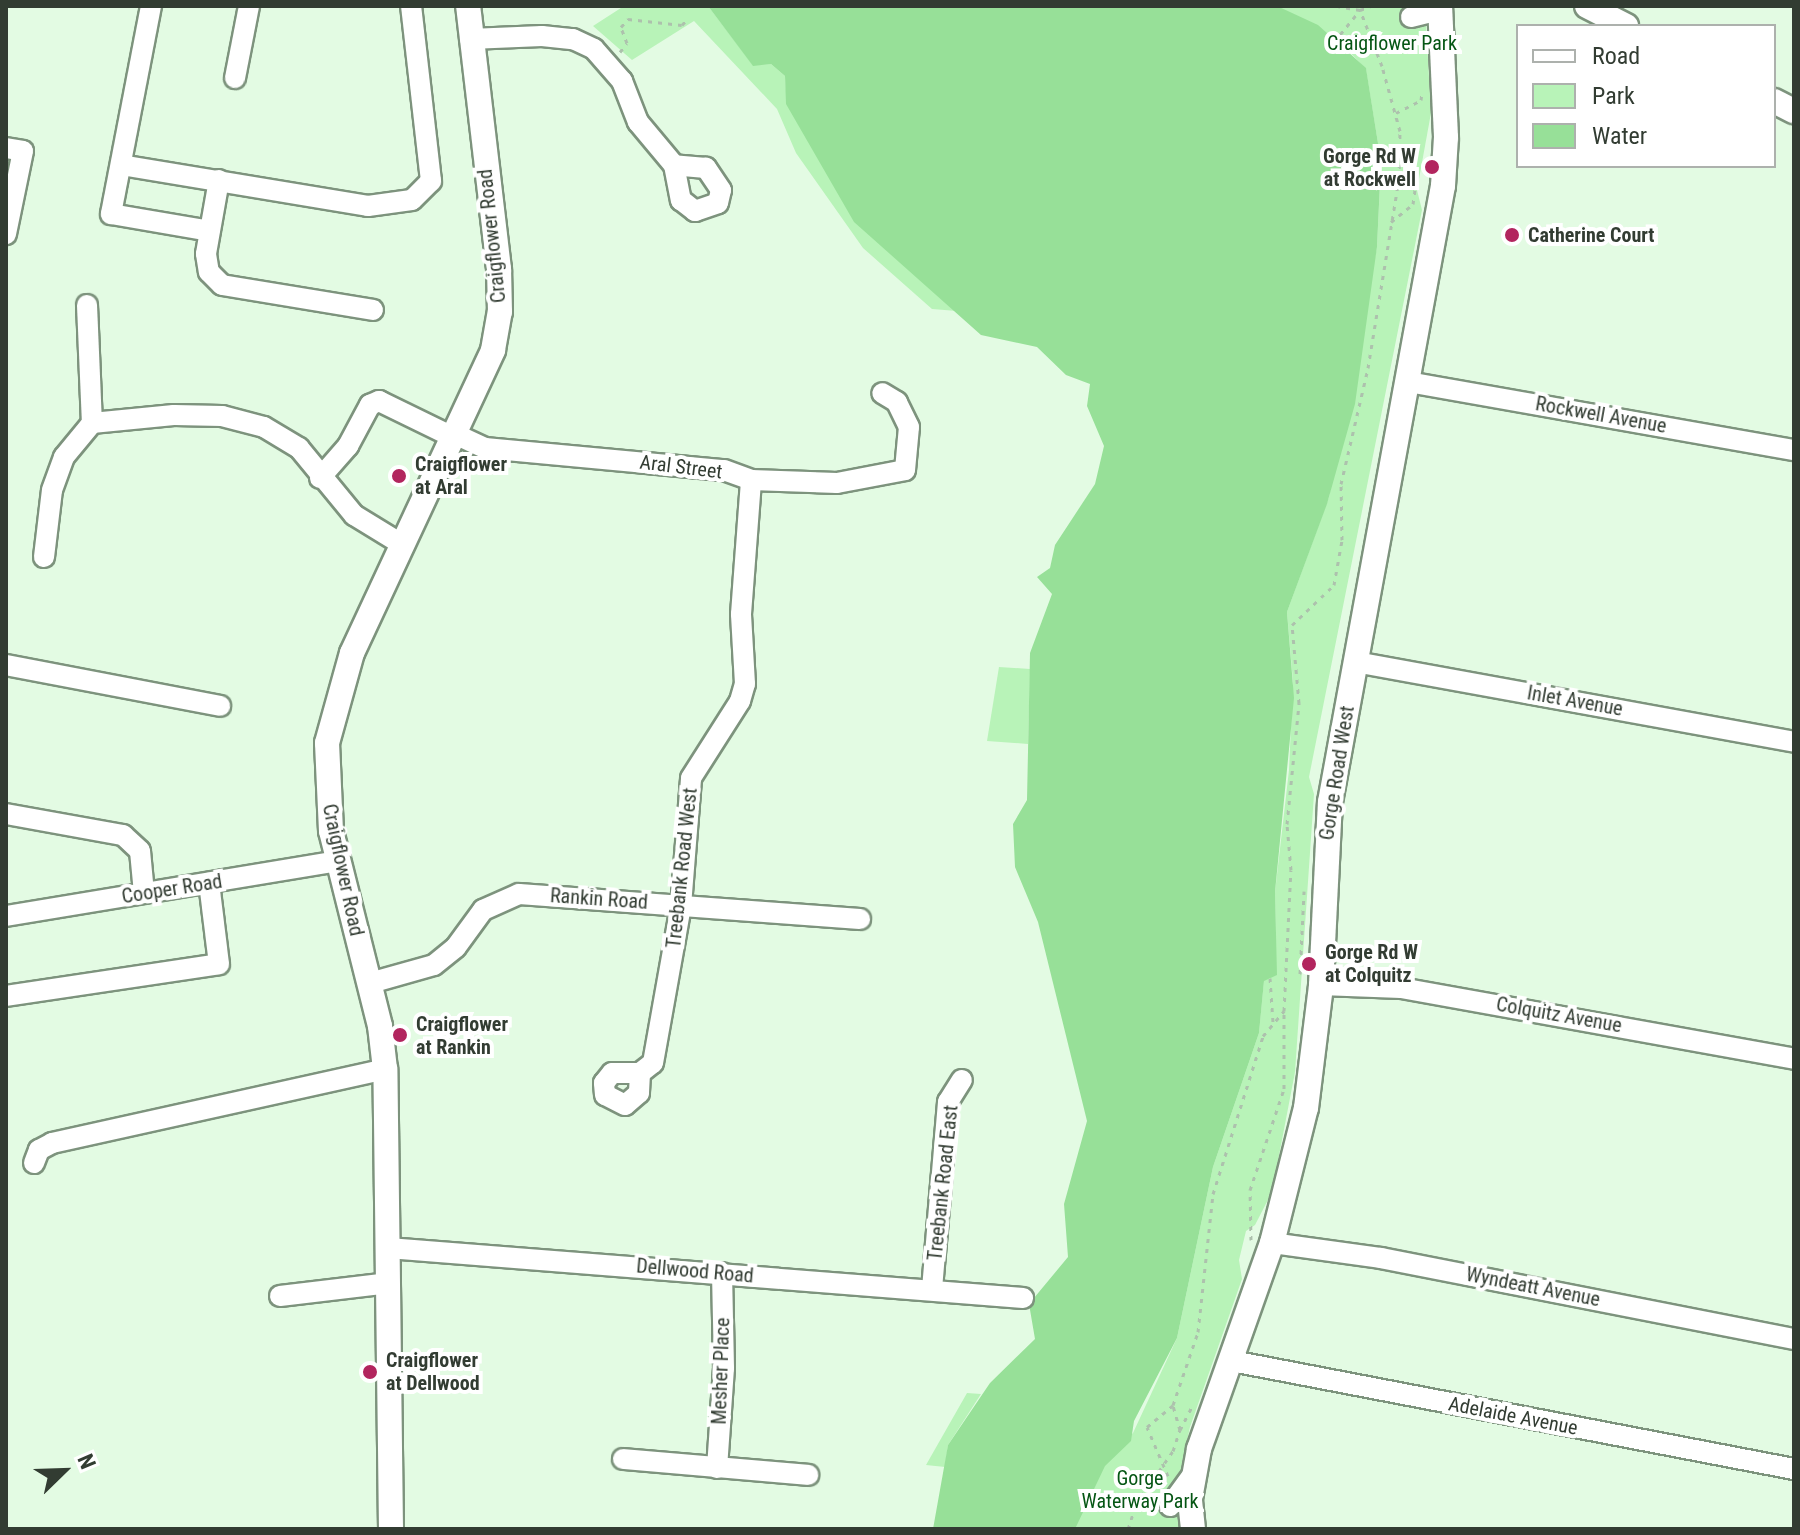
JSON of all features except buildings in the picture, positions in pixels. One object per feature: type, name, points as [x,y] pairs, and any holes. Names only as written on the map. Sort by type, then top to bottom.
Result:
[{"type":"main road","name":"Craigflower Road","points":[[391,1529],[385,1069],[370,983],[337,861],[327,799],[327,743],[352,653],[456,436],[493,350],[500,312],[468,6]]},
{"type":"main road","points":[[1587,6],[1622,24]]},
{"type":"main road","name":"Gorge Road West","points":[[1193,1529],[1180,1491],[1232,1361],[1261,1242],[1306,1108],[1321,985],[1327,831],[1443,186],[1433,86],[1440,8]]},
{"type":"main road","points":[[1776,102],[1794,111]]},
{"type":"street","points":[[151,6],[111,214],[210,231]]},
{"type":"street","points":[[235,78],[249,6]]},
{"type":"street","points":[[121,165],[368,206],[412,200],[431,181],[411,6]]},
{"type":"street","points":[[1411,17],[1440,8]]},
{"type":"street","points":[[470,39],[542,36],[573,39],[594,49],[622,81],[638,122],[674,165]]},
{"type":"street","points":[[6,148],[23,151],[6,234]]},
{"type":"street","points":[[219,180],[210,231],[209,272],[222,285],[373,310]]},
{"type":"street","points":[[44,557],[56,479],[64,457],[92,423],[87,305]]},
{"type":"street","name":"Rockwell Avenue","points":[[1408,382],[1794,450]]},
{"type":"street","name":"Aral Street","points":[[320,478],[348,446],[370,405],[379,401],[485,448],[724,470],[751,480],[837,483],[905,470],[909,427],[897,402],[882,393]]},
{"type":"street","points":[[92,423],[222,416],[264,427],[299,448],[320,478],[354,515],[403,545]]},
{"type":"street","name":"Treebank Road West","points":[[640,1073],[653,1063],[681,906],[691,778],[740,701],[745,684],[741,614],[751,480]]},
{"type":"street","name":"Inlet Avenue","points":[[1355,662],[1794,742]]},
{"type":"street","points":[[6,665],[220,706]]},
{"type":"street","points":[[6,814],[123,835],[140,851],[144,893]]},
{"type":"street","name":"Cooper Road","points":[[6,916],[337,861]]},
{"type":"street","points":[[6,996],[219,964],[209,883]]},
{"type":"street","name":"Rankin Road","points":[[370,983],[434,965],[456,947],[483,910],[510,896],[860,919]]},
{"type":"street","name":"Colquitz Avenue","points":[[1321,985],[1415,990],[1794,1059]]},
{"type":"street","points":[[34,1163],[39,1150],[52,1143],[385,1069]]},
{"type":"street","name":"Treebank Road East","points":[[932,1289],[948,1102],[962,1080]]},
{"type":"street","name":"Wyndeatt Avenue","points":[[1261,1242],[1396,1261],[1794,1339]]},
{"type":"street","name":"Dellwood Road","points":[[388,1248],[1023,1298]]},
{"type":"street","name":"Mesher Place","points":[[717,1468],[724,1368],[722,1273]]},
{"type":"street","points":[[280,1296],[389,1283]]},
{"type":"street","name":"Adelaide Avenue","points":[[1232,1361],[1794,1469]]},
{"type":"street","points":[[623,1459],[808,1475]]},
{"type":"path","points":[[1338,6],[1360,10],[1371,6]]},
{"type":"path","points":[[1334,42],[1360,10]]},
{"type":"path","points":[[1261,1242],[1250,1190],[1284,1089],[1284,1011],[1291,870],[1287,824],[1299,703],[1292,625],[1334,585],[1342,540],[1341,484],[1368,368],[1399,178],[1396,113],[1360,10]]},
{"type":"path","points":[[618,54],[626,47],[623,22],[641,19],[682,25],[688,18]]},
{"type":"path","points":[[1396,113],[1421,100],[1433,86]]},
{"type":"path","points":[[1399,178],[1414,179]]},
{"type":"path","points":[[1391,222],[1413,204],[1415,189]]},
{"type":"path","points":[[1270,978],[1273,1024]]},
{"type":"path","points":[[1180,1491],[1162,1466],[1147,1427],[1173,1405],[1198,1332],[1205,1230],[1221,1161],[1263,1036],[1284,1011]]},
{"type":"path","points":[[1128,1529],[1136,1504],[1162,1466],[1180,1430],[1173,1405]]},
{"type":"green space","points":[[624,6],[708,6],[753,65],[771,64],[785,76],[787,105],[957,311],[932,309],[863,248],[796,153],[777,109],[694,21],[632,60],[593,26]]},
{"type":"green space","name":"Gorge Waterway Park","points":[[1277,6],[1425,6],[1431,113],[1417,190],[1422,210],[1309,777],[1314,794],[1295,1072],[1272,1192],[1255,1225],[1246,1231],[1239,1260],[1242,1279],[1190,1427],[1182,1463],[1180,1529],[1075,1529],[1092,1469],[1133,1433],[1177,1338],[1213,1167],[1259,1033],[1264,980],[1276,954],[1275,892],[1289,770],[1293,682],[1287,612],[1329,497],[1377,247],[1381,162],[1366,69],[1338,40]]},
{"type":"green space","points":[[999,667],[1030,669],[1028,744],[987,741]]},
{"type":"green space","points":[[967,1393],[981,1394],[948,1445],[945,1467],[926,1465]]},
{"type":"water","points":[[708,6],[1277,6],[1318,25],[1366,68],[1381,162],[1377,247],[1355,404],[1327,504],[1287,612],[1294,698],[1275,892],[1277,975],[1264,981],[1259,1033],[1213,1167],[1177,1338],[1134,1421],[1131,1441],[1105,1466],[1075,1529],[933,1529],[948,1445],[990,1383],[1035,1339],[1029,1304],[1068,1257],[1064,1204],[1087,1121],[1038,922],[1015,867],[1013,824],[1027,800],[1030,653],[1052,594],[1037,577],[1050,568],[1055,545],[1095,484],[1104,446],[1087,406],[1090,384],[1066,375],[1037,347],[981,335],[854,222],[786,104],[785,76],[771,64],[753,66]]},
{"type":"place","name":"Gorge Rd W at Rockwell","points":[[1432,167]]},
{"type":"place","name":"Catherine Court","points":[[1512,235]]},
{"type":"place","name":"Craigflower at Aral","points":[[399,476]]},
{"type":"place","name":"Gorge Rd W at Colquitz","points":[[1309,964]]},
{"type":"place","name":"Craigflower at Rankin","points":[[400,1035]]},
{"type":"place","name":"Craigflower at Dellwood","points":[[370,1372]]},
{"type":"park label","name":"Craigflower Park","points":[[1392,43]]}]
